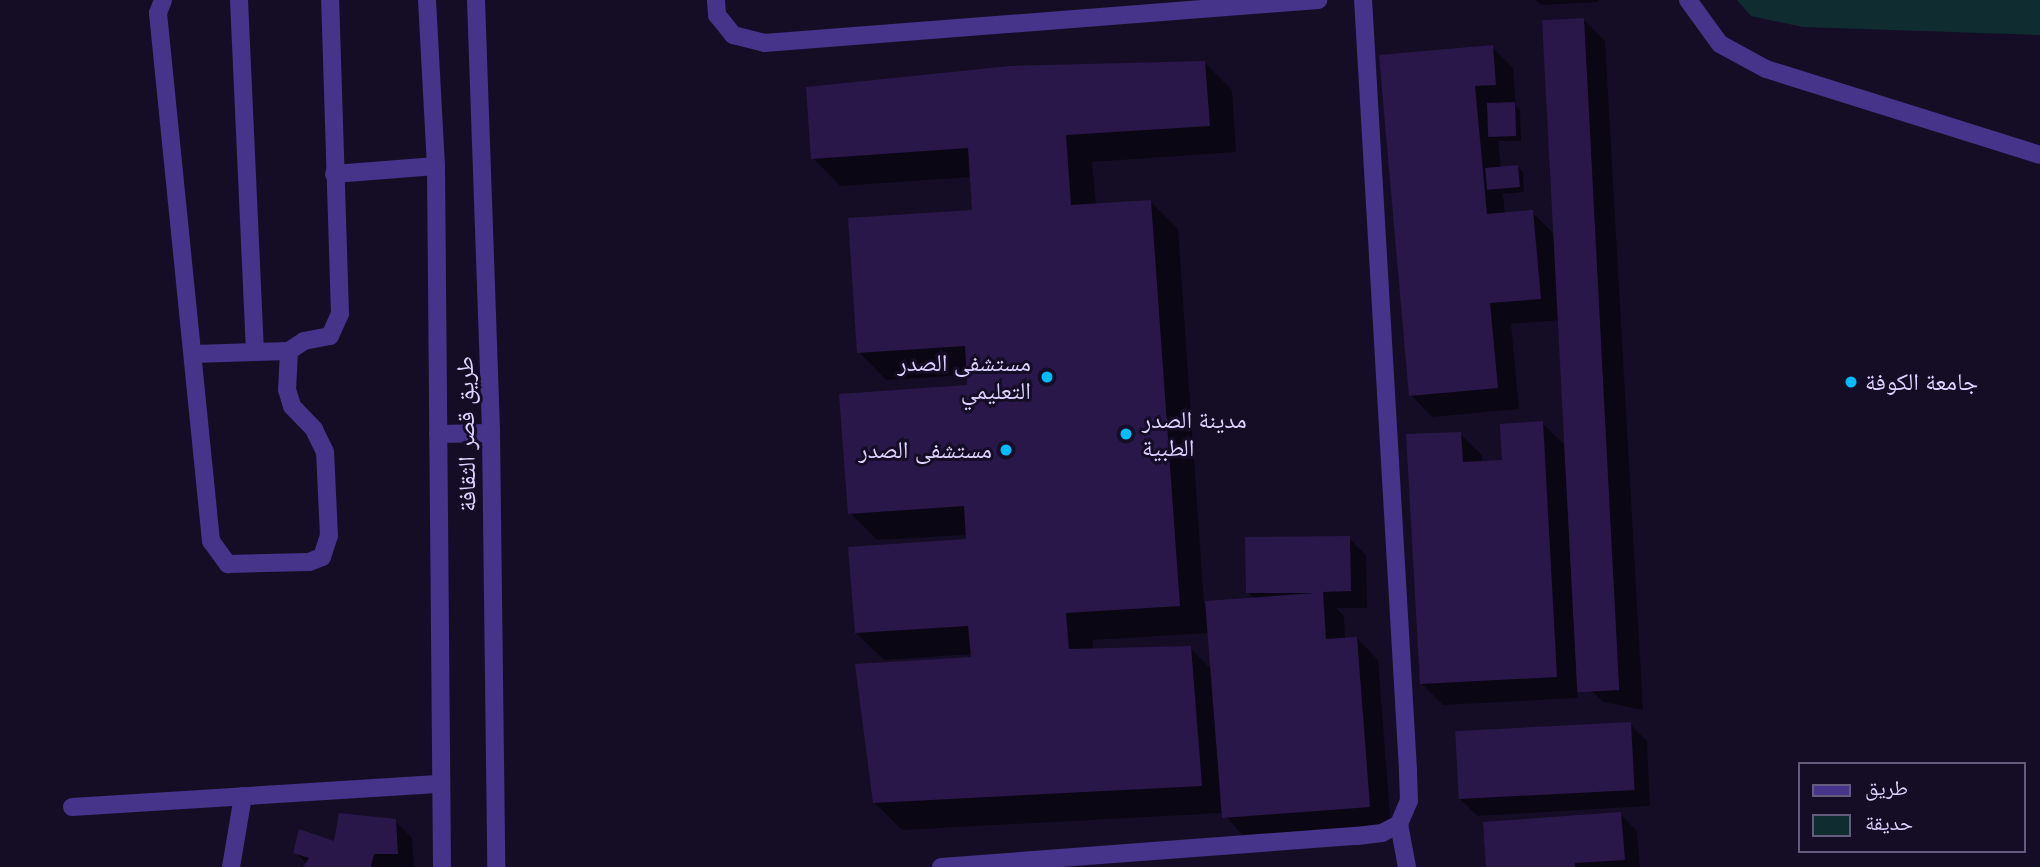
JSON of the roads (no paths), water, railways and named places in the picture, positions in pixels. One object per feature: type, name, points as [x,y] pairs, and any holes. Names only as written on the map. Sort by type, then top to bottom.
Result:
[{"type":"street","points":[[163,0],[158,13],[211,541],[228,564],[309,562],[322,556],[329,536],[325,452],[314,429],[292,406],[287,390],[289,351]]},
{"type":"street","points":[[239,0],[255,352]]},
{"type":"street","points":[[193,354],[289,351],[304,341],[330,336],[339,322],[330,0]]},
{"type":"street","name":"طريق قصر الثقافة","points":[[427,0],[436,166],[442,867]]},
{"type":"street","name":"طريق قصر الثقافة","points":[[476,0],[491,433],[496,867]]},
{"type":"street","points":[[716,0],[717,15],[733,34],[764,43],[1318,0]]},
{"type":"street","points":[[1363,0],[1408,770],[1409,802],[1399,824],[1407,867]]},
{"type":"street","points":[[1688,0],[1720,44],[1766,69],[2040,155]]},
{"type":"street","points":[[334,174],[436,166]]},
{"type":"street","points":[[438,434],[491,433]]},
{"type":"street","points":[[72,807],[441,784]]},
{"type":"street","points":[[231,867],[243,796]]},
{"type":"street","points":[[941,867],[1357,836],[1382,833],[1399,824]]},
{"type":"place","name":"مستشفى الصدر التعليمي","points":[[1047,377]]},
{"type":"place","name":"جامعة الكوفة","points":[[1851,382]]},
{"type":"place","name":"مدينة الصدر الطبية","points":[[1126,434]]},
{"type":"place","name":"مستشفى الصدر","points":[[1006,450]]}]
